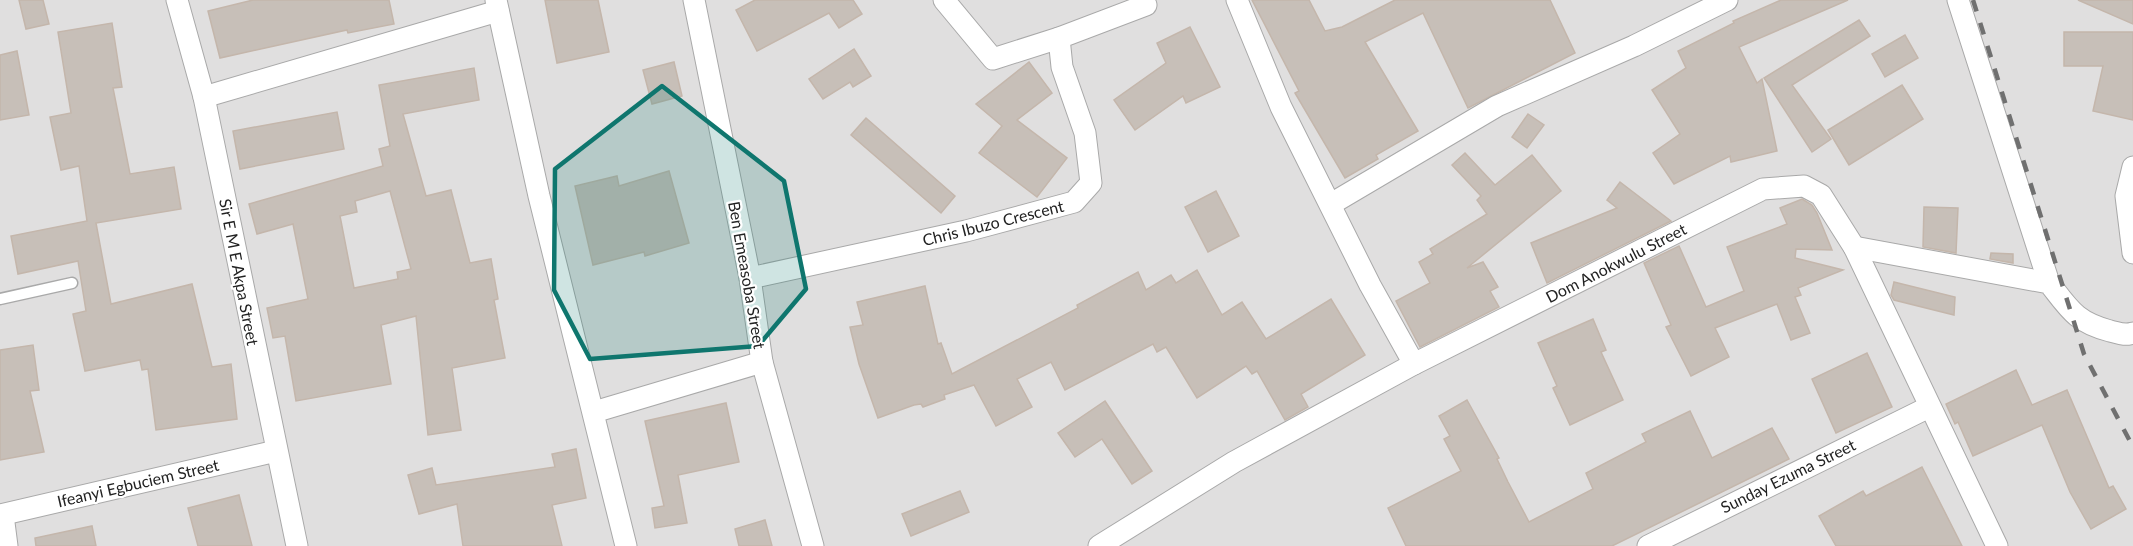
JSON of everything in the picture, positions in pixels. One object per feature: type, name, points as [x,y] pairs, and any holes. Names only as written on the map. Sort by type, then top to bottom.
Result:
[{"type":"street","name":"Sir E M E Akpa Street","points":[[177,0],[204,98],[297,546]]},
{"type":"street","name":"Ben Emeasoba Street","points":[[694,0],[750,278],[762,362],[813,546]]},
{"type":"street","points":[[944,0],[993,59],[1059,38],[1149,2]]},
{"type":"street","points":[[1237,0],[1281,107],[1370,285],[1414,364]]},
{"type":"street","points":[[1331,204],[1497,106],[1634,46],[1727,0]]},
{"type":"street","points":[[1958,0],[2049,283],[2072,312],[2088,325],[2126,335],[2133,333]]},
{"type":"street","points":[[204,98],[497,5],[538,196],[626,546]]},
{"type":"street","name":"Chris Ibuzo Crescent","points":[[750,278],[966,231],[1074,202],[1091,183],[1085,133],[1062,68],[1059,38]]},
{"type":"street","points":[[2133,167],[2126,196],[2133,253]]},
{"type":"street","name":"Dom Anokwulu Street","points":[[1099,546],[1234,462],[1414,364],[1764,189],[1804,186],[1821,195],[1854,247],[1997,546]]},
{"type":"street","points":[[1854,247],[2049,283]]},
{"type":"street","points":[[594,412],[762,362]]},
{"type":"street","name":"Sunday Ezuma Street","points":[[1648,546],[1929,407]]},
{"type":"street","name":"Ifeanyi Egbuciem Street","points":[[2,515],[276,451]]},
{"type":"street","points":[[2,515],[8,546]]},
{"type":"lane","points":[[0,299],[72,283]]},
{"type":"highlighted area","points":[[662,86],[784,181],[806,289],[758,346],[590,359],[554,290],[555,169]]},
{"type":"shaded area","points":[[0,0],[2133,0],[2133,546],[0,546]]},
{"type":"building","points":[[19,0],[43,0],[49,24],[26,29]]},
{"type":"building","points":[[253,0],[389,0],[394,24],[348,33],[347,30],[220,58],[208,11]]},
{"type":"building","points":[[545,0],[598,0],[609,52],[557,63]]},
{"type":"building","points":[[755,0],[853,0],[862,14],[839,28],[829,13],[757,51],[736,10]]},
{"type":"building","points":[[1252,0],[1309,0],[1325,31],[1342,27],[1395,0],[1550,0],[1575,53],[1468,108],[1423,13],[1365,42],[1418,131],[1376,155],[1378,159],[1345,178],[1295,93],[1299,91]]},
{"type":"building","points":[[1781,0],[1848,0],[1739,47],[1757,83],[1762,79],[1777,151],[1731,162],[1730,156],[1674,184],[1653,153],[1680,134],[1652,90],[1686,68],[1678,51],[1734,23],[1733,21]]},
{"type":"building","points":[[2078,0],[2133,0],[2133,24]]},
{"type":"building","points":[[1859,20],[1870,36],[1792,85],[1831,139],[1812,152],[1764,78]]},
{"type":"building","points":[[112,23],[122,87],[113,88],[130,174],[174,167],[181,209],[96,223],[111,304],[192,284],[212,367],[231,364],[237,419],[156,430],[148,369],[142,370],[140,360],[85,371],[73,314],[86,311],[78,261],[18,274],[11,236],[87,221],[79,166],[61,170],[50,117],[71,113],[58,32]]},
{"type":"building","points":[[1190,27],[1220,87],[1186,103],[1183,96],[1135,130],[1114,100],[1166,63],[1157,43]]},
{"type":"building","points":[[2064,32],[2133,32],[2133,120],[2093,111],[2103,66],[2064,66]]},
{"type":"building","points":[[1905,35],[1918,58],[1885,77],[1872,54]]},
{"type":"building","points":[[854,49],[871,76],[853,87],[850,82],[823,99],[809,79]]},
{"type":"building","points":[[17,51],[29,115],[0,120],[0,55]]},
{"type":"building","points":[[674,62],[682,96],[652,104],[643,70]]},
{"type":"building","points":[[1029,62],[1052,93],[1017,120],[1067,158],[1037,197],[979,153],[1002,126],[976,104]]},
{"type":"building","points":[[474,68],[479,100],[403,114],[426,196],[451,190],[470,263],[491,259],[498,299],[494,300],[505,358],[452,368],[461,430],[428,435],[416,316],[381,325],[391,384],[296,401],[285,336],[273,338],[267,308],[308,299],[293,224],[257,234],[249,204],[383,166],[379,149],[390,146],[379,85]],"holes":[[[390,191],[411,269],[397,272],[398,279],[354,288],[340,216],[357,212],[355,201]]]},
{"type":"building","points":[[1902,85],[1923,119],[1849,165],[1828,130]]},
{"type":"building","points":[[337,112],[344,149],[240,169],[233,131]]},
{"type":"building","points":[[1528,114],[1544,125],[1527,148],[1512,137]]},
{"type":"building","points":[[866,118],[955,196],[941,213],[851,135]]},
{"type":"building","points":[[1465,153],[1495,185],[1532,155],[1561,191],[1467,268],[1483,262],[1498,287],[1490,291],[1499,307],[1420,347],[1396,301],[1430,283],[1419,262],[1433,254],[1430,249],[1487,214],[1477,200],[1481,196],[1452,165]]},
{"type":"building","points":[[669,171],[689,243],[645,256],[644,252],[593,265],[575,186],[617,176],[619,186]]},
{"type":"building","points":[[1620,182],[1671,221],[1547,283],[1531,243],[1617,208],[1607,200]]},
{"type":"building","points":[[1216,191],[1239,236],[1208,252],[1185,207]]},
{"type":"building","points":[[1802,199],[1812,205],[1817,213],[1832,250],[1796,249],[1795,258],[1843,270],[1798,288],[1801,295],[1795,297],[1810,333],[1791,340],[1777,304],[1715,328],[1729,357],[1691,376],[1666,327],[1671,325],[1644,263],[1679,246],[1706,307],[1744,291],[1727,247],[1787,224],[1780,208]]},
{"type":"building","points":[[1924,207],[1958,208],[1956,253],[1923,247]]},
{"type":"building","points":[[1991,253],[2013,254],[2013,263],[1990,259]]},
{"type":"building","points":[[1197,270],[1222,315],[1242,302],[1266,339],[1331,299],[1365,355],[1301,394],[1308,407],[1285,420],[1257,371],[1252,374],[1246,366],[1197,398],[1166,347],[1157,352],[1153,344],[1065,390],[1051,362],[1017,379],[1032,407],[996,426],[974,385],[944,395],[945,399],[923,407],[921,404],[914,405],[878,418],[859,364],[850,327],[863,325],[857,302],[925,286],[938,344],[941,343],[952,374],[1078,308],[1077,305],[1138,272],[1146,290],[1171,275],[1176,283]]},
{"type":"building","points":[[1894,282],[1955,297],[1954,315],[1894,300],[1891,295]]},
{"type":"building","points":[[1593,319],[1606,350],[1601,352],[1623,400],[1570,425],[1553,388],[1557,386],[1538,343]]},
{"type":"building","points":[[33,345],[39,390],[30,391],[44,452],[0,460],[0,350]]},
{"type":"building","points":[[1867,353],[1892,407],[1836,433],[1812,379]]},
{"type":"building","points":[[2016,370],[2032,405],[2067,390],[2109,488],[2113,486],[2126,509],[2091,529],[2070,492],[2042,425],[1973,456],[1958,422],[1955,424],[1946,404]]},
{"type":"building","points":[[1467,400],[1499,458],[1497,459],[1529,522],[1593,489],[1586,473],[1646,442],[1642,434],[1690,411],[1712,458],[1772,428],[1789,459],[1612,546],[1406,546],[1388,508],[1461,471],[1444,439],[1450,436],[1439,416]]},
{"type":"building","points":[[1105,401],[1152,471],[1132,484],[1102,439],[1075,457],[1058,433]]},
{"type":"building","points":[[726,403],[739,462],[678,475],[687,523],[655,528],[652,508],[664,506],[645,421]]},
{"type":"building","points":[[576,449],[586,498],[552,505],[562,546],[463,546],[457,504],[419,514],[408,475],[432,468],[436,485],[555,467],[552,454]]},
{"type":"building","points":[[1922,467],[1962,546],[1836,546],[1819,516],[1863,491],[1866,496]]},
{"type":"building","points":[[960,491],[969,512],[911,536],[902,514]]},
{"type":"building","points":[[239,495],[252,546],[198,546],[188,508]]},
{"type":"building","points":[[765,520],[772,546],[739,546],[735,529]]},
{"type":"building","points":[[92,526],[96,546],[36,546],[35,538]]},
{"type":"railway","points":[[1973,0],[2084,354],[2133,447]]}]
